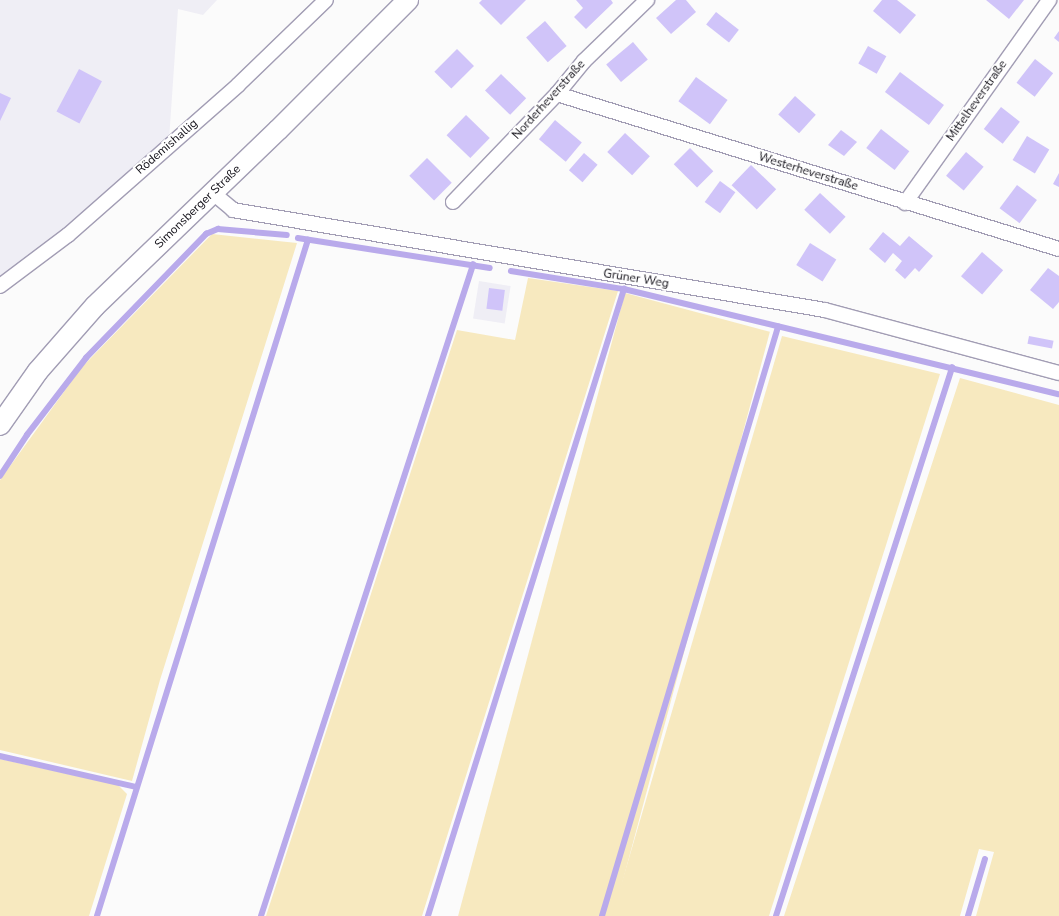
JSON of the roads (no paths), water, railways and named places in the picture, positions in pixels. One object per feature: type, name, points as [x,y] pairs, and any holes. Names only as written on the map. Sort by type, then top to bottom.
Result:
[{"type":"main road","name":"Simonsberger Straße","points":[[0,425],[38,371],[95,306],[213,193],[408,0]]},
{"type":"street","name":"Rödemishallig","points":[[0,286],[83,222],[238,85],[326,0]]},
{"type":"street","name":"Norderheverstraße","points":[[453,202],[557,94],[584,62],[646,0]]},
{"type":"street","name":"Mittelheverstraße","points":[[905,203],[1049,0]]},
{"type":"street","name":"Westerheverstraße","points":[[557,94],[1059,249]]},
{"type":"street","name":"Grüner Weg","points":[[213,193],[233,210],[825,310],[1059,373]]},
{"type":"waterway","points":[[0,476],[27,435],[86,358],[206,234],[218,229],[287,235]]},
{"type":"waterway","points":[[298,238],[490,268]]},
{"type":"waterway","points":[[97,916],[308,240]]},
{"type":"waterway","points":[[261,916],[473,265]]},
{"type":"waterway","points":[[511,271],[624,289],[1059,394]]},
{"type":"waterway","points":[[428,916],[624,289]]},
{"type":"waterway","points":[[602,916],[778,327]]},
{"type":"waterway","points":[[776,916],[952,368]]},
{"type":"waterway","points":[[0,756],[136,787]]},
{"type":"waterway","points":[[968,916],[985,859]]}]
